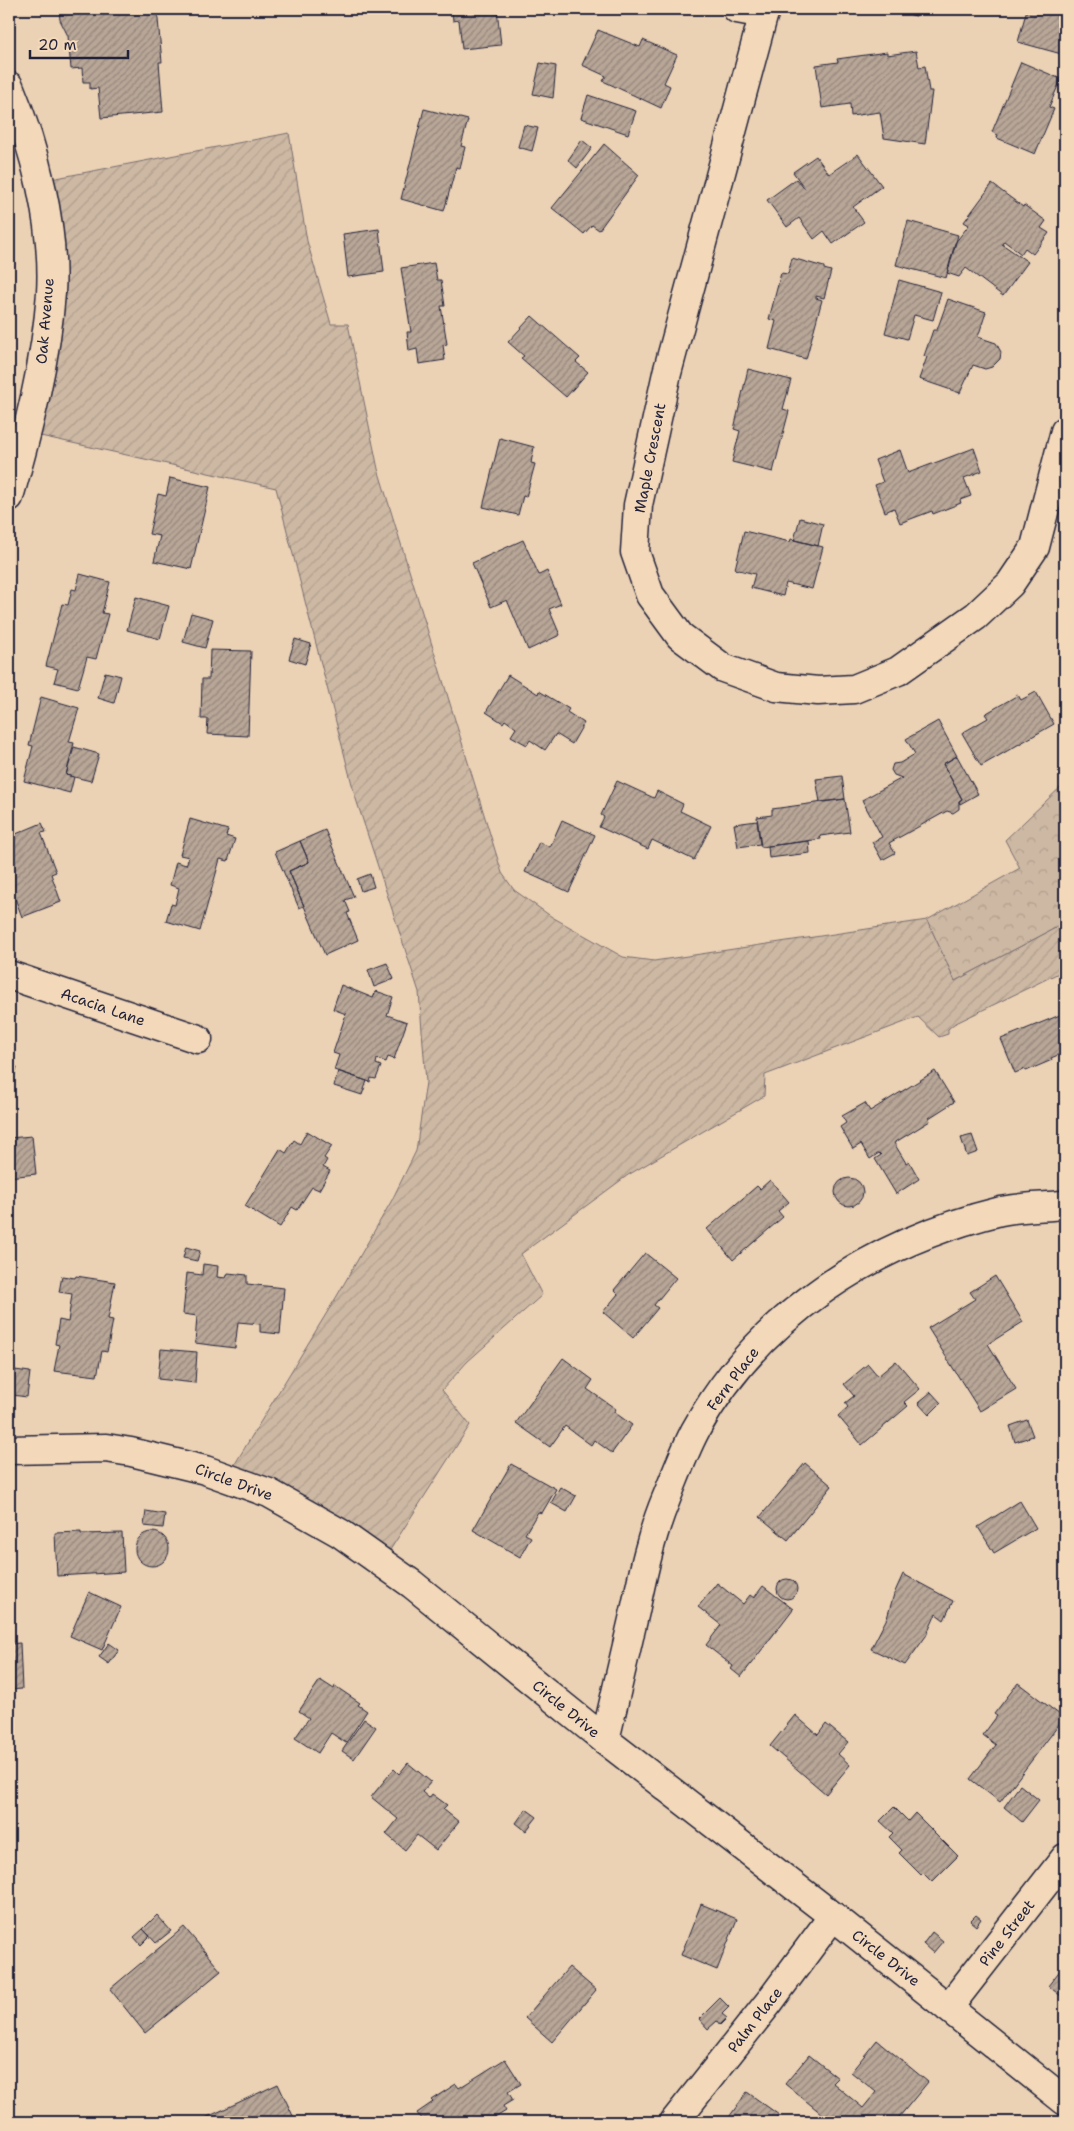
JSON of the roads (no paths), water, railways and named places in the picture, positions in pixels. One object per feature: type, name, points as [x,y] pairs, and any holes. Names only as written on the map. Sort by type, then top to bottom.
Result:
[{"type":"street","points":[[736,9],[765,12]]},
{"type":"street","name":"Maple Crescent","points":[[765,12],[667,372],[638,505],[635,552],[650,595],[680,636],[723,668],[776,687],[818,691],[854,690],[898,671],[976,616],[1010,584],[1035,547],[1065,431]]},
{"type":"street","name":"Oak Avenue","points":[[9,86],[34,160],[48,228],[51,292],[41,366],[25,442],[9,497]]},
{"type":"street","name":"Acacia Lane","points":[[9,975],[198,1039]]},
{"type":"street","name":"Fern Place","points":[[605,1740],[647,1555],[665,1500],[695,1431],[726,1384],[765,1336],[835,1280],[876,1256],[927,1234],[1003,1211],[1063,1205]]},
{"type":"street","name":"Circle Drive","points":[[9,1450],[106,1448],[205,1470],[269,1493],[340,1533],[412,1584],[605,1740],[833,1916],[1065,2101]]},
{"type":"street","name":"Pine Street","points":[[948,2008],[1065,1858]]},
{"type":"street","name":"Palm Place","points":[[674,2122],[770,2001],[833,1916]]}]
